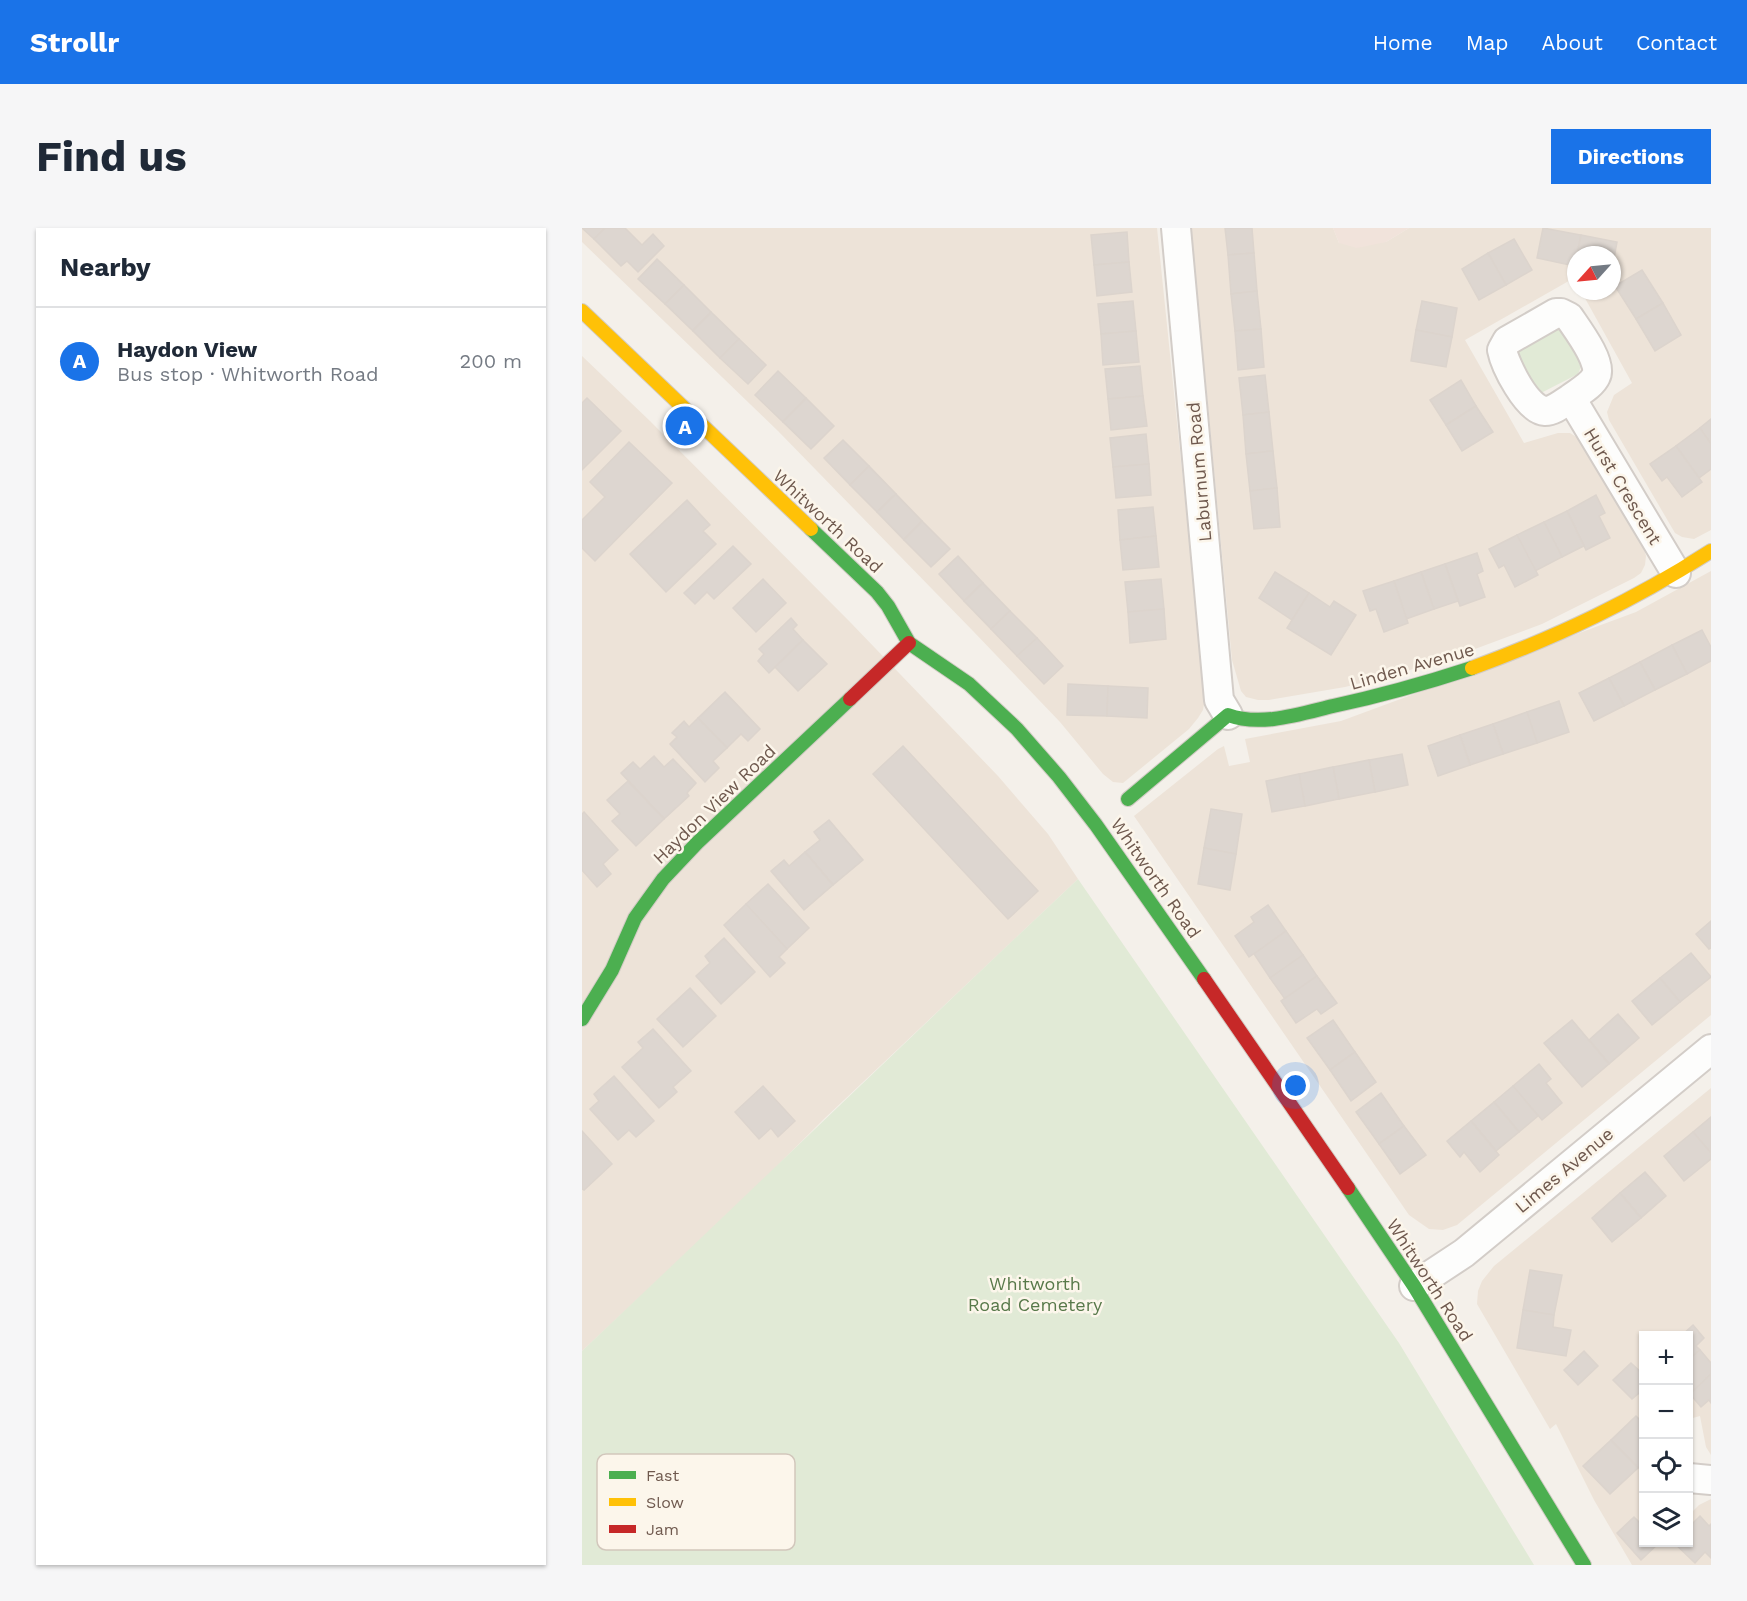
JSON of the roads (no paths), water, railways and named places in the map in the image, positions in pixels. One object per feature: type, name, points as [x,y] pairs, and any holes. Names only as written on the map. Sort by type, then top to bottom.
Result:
[{"type":"main road","name":"Whitworth Road","points":[[582,311],[877,592],[888,606],[909,643],[969,684],[1017,729],[1059,777],[1176,938],[1414,1286],[1584,1565]]},
{"type":"main road","name":"Linden Avenue","points":[[1228,715],[1240,720],[1250,720],[1299,714],[1413,688],[1462,673],[1559,634],[1621,604],[1711,551]]},
{"type":"main road","name":"Haydon View Road","points":[[582,1019],[612,970],[635,918],[663,879],[697,843],[909,643]]},
{"type":"main road","points":[[1128,799],[1228,715]]},
{"type":"street","name":"Laburnum Road","points":[[1176,228],[1219,700],[1228,715]]},
{"type":"street","name":"Hurst Crescent","points":[[1571,399],[1676,573]]},
{"type":"street","name":"Limes Avenue","points":[[1414,1286],[1464,1253],[1711,1049]]},
{"type":"street","points":[[1693,1478],[1711,1480]]},
{"type":"place","name":"Haydon View","points":[[685,426]]},
{"type":"park label","name":"Whitworth Road Cemetery","points":[[1035,1293]]}]
